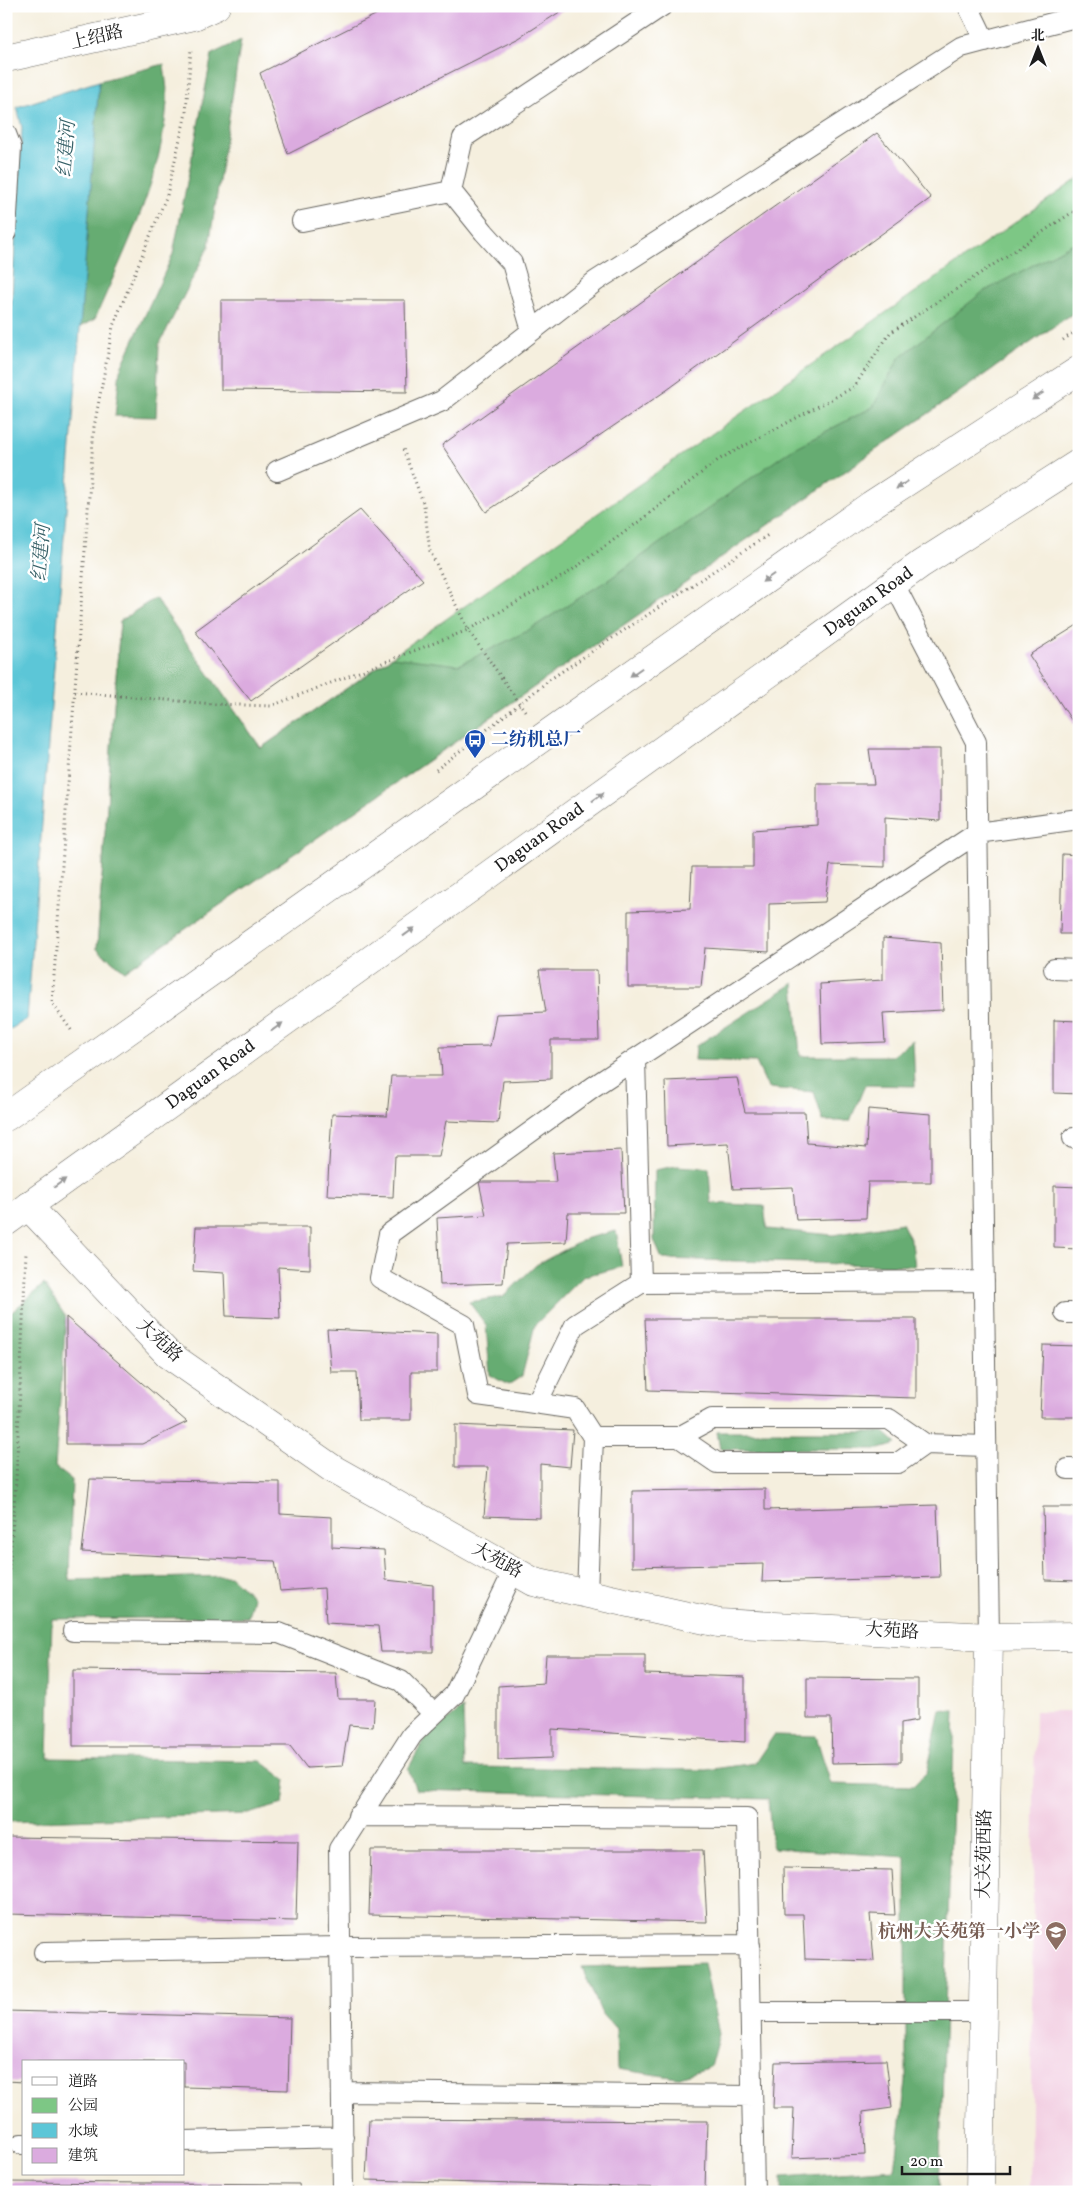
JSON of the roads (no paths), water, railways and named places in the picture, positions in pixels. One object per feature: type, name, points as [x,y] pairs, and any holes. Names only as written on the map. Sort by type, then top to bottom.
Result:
[{"type":"main road","name":"上绍路","points":[[6,58],[205,11]]},
{"type":"main road","points":[[6,1117],[871,505],[1079,370]]},
{"type":"main road","name":"Daguan Road","points":[[6,1222],[894,584],[1079,463]]},
{"type":"main road","name":"大苑路","points":[[28,1206],[168,1354],[333,1469],[534,1582],[719,1623],[989,1637],[1079,1636]]},
{"type":"main road","name":"大关苑西路","points":[[980,2192],[989,1637]]},
{"type":"lane","points":[[451,191],[462,138],[662,6]]},
{"type":"lane","points":[[968,6],[985,41]]},
{"type":"lane","points":[[277,471],[442,401],[596,281],[961,47],[1079,16]]},
{"type":"lane","points":[[6,134],[11,147],[6,232]]},
{"type":"lane","points":[[302,221],[451,191]]},
{"type":"lane","points":[[451,191],[512,263],[532,331]]},
{"type":"lane","points":[[894,584],[976,742],[989,1637]]},
{"type":"lane","points":[[587,1594],[593,1437],[575,1408],[478,1395],[464,1325],[380,1278],[389,1234],[593,1087],[977,833],[1079,820]]},
{"type":"lane","points":[[1054,969],[1079,970]]},
{"type":"lane","points":[[635,1059],[641,1283]]},
{"type":"lane","points":[[537,1403],[575,1325],[641,1283],[984,1281]]},
{"type":"lane","points":[[593,1437],[679,1437],[712,1419],[890,1419],[924,1444],[986,1446]]},
{"type":"lane","points":[[679,1437],[716,1463],[898,1463],[924,1444]]},
{"type":"lane","points":[[343,2192],[339,1849],[358,1816],[412,1734],[454,1695],[514,1570]]},
{"type":"lane","points":[[73,1631],[279,1633],[401,1681],[434,1714]]},
{"type":"lane","points":[[358,1816],[748,1818],[754,2192]]},
{"type":"lane","points":[[44,1952],[341,1947],[750,1944]]},
{"type":"lane","points":[[751,2012],[983,2012]]},
{"type":"lane","points":[[342,2092],[752,2096]]},
{"type":"lane","points":[[185,2140],[343,2137]]},
{"type":"water","name":"红建河","points":[[99,81],[27,1019],[6,1032],[6,397],[22,128],[17,107]]},
{"type":"place","name":"二纺机总厂","points":[[475,759]]},
{"type":"place","name":"杭州大关苑第一小学","points":[[1056,1951]]}]
